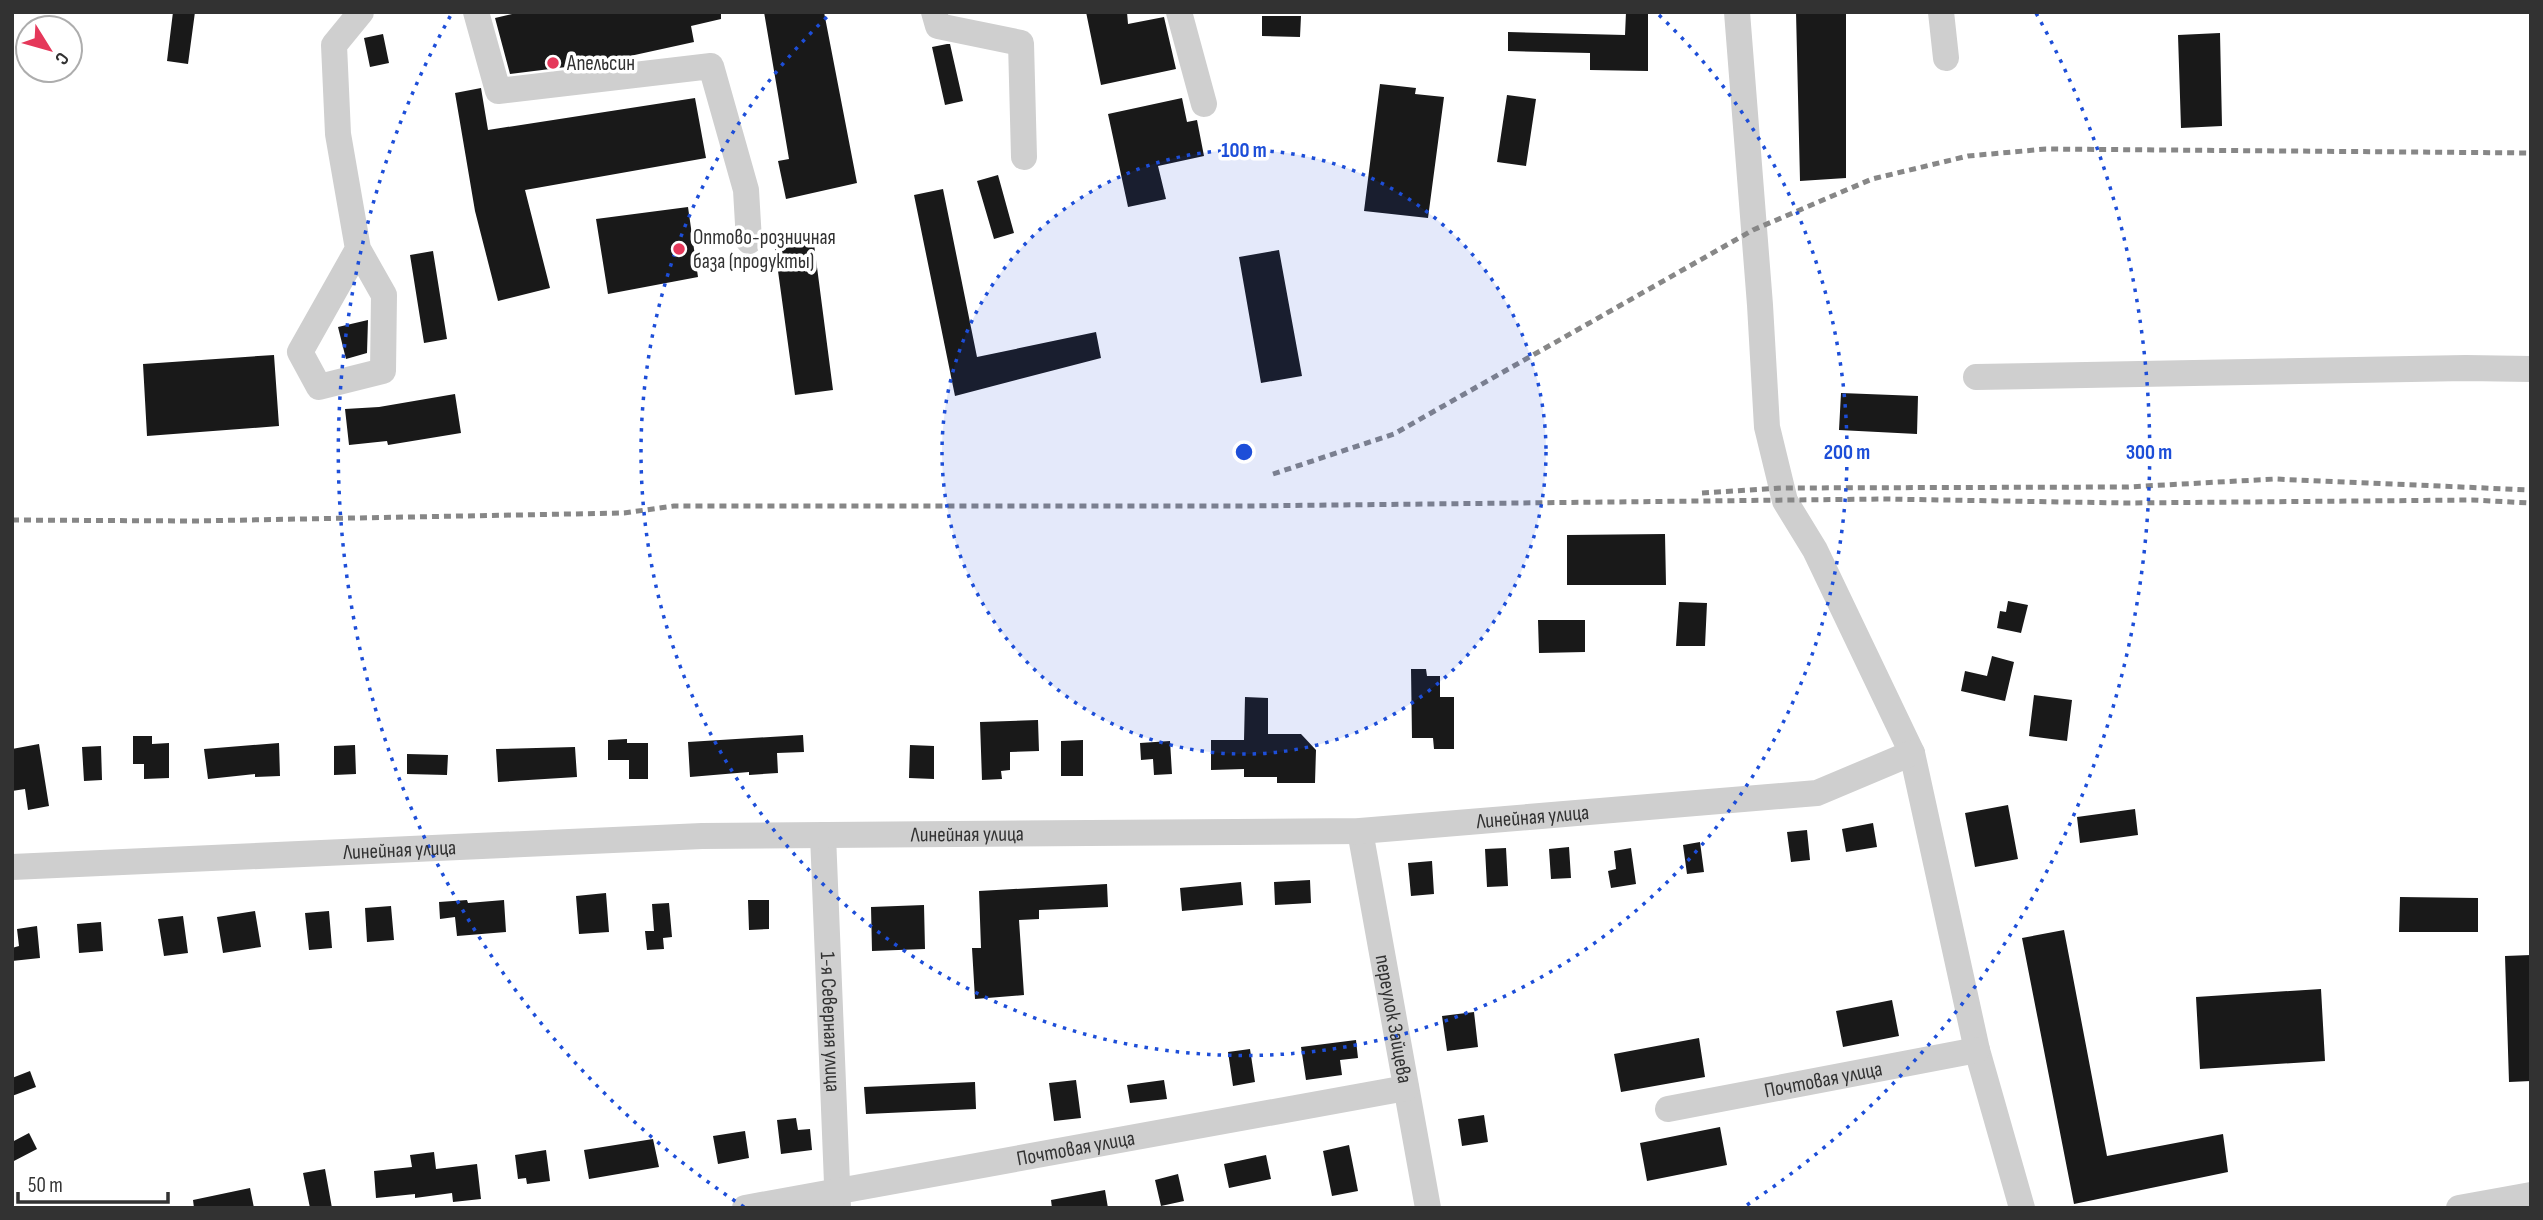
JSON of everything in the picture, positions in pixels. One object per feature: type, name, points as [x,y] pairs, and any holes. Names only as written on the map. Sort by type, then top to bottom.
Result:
[{"type":"street","points":[[358,248],[300,352],[319,387],[383,371],[384,295],[358,248],[338,134],[334,45],[360,12]]},
{"type":"street","points":[[475,12],[498,91],[711,66],[746,190],[749,241]]},
{"type":"street","points":[[934,12],[939,26],[1021,43],[1024,157]]},
{"type":"street","points":[[1179,12],[1203,104]]},
{"type":"street","points":[[1737,12],[1760,305],[1766,427],[1785,501],[1815,550],[1912,753],[1977,1050],[2022,1208]]},
{"type":"street","points":[[1941,12],[1946,58]]},
{"type":"street","points":[[1976,377],[2531,369]]},
{"type":"street","name":"Линейная улица","points":[[12,867],[702,836],[1360,831],[1817,793],[1912,753]]},
{"type":"street","name":"переулок Зайцева","points":[[1360,831],[1428,1208]]},
{"type":"street","name":"1-я Северная улица","points":[[823,835],[838,1200]]},
{"type":"street","name":"Почтовая улица","points":[[1668,1109],[1977,1050]]},
{"type":"street","name":"Почтовая улица","points":[[745,1208],[838,1200],[1406,1088]]},
{"type":"street","points":[[2459,1208],[2531,1195]]},
{"type":"building","points":[[173,12],[195,12],[188,64],[167,61]]},
{"type":"building","name":"Апельсин","points":[[520,12],[721,12],[721,19],[691,26],[694,42],[598,63],[510,74],[495,18]]},
{"type":"building","points":[[764,12],[824,12],[857,183],[786,199],[778,161],[789,159]]},
{"type":"building","points":[[1086,12],[1127,12],[1128,24],[1164,17],[1176,69],[1101,85]]},
{"type":"building","points":[[1626,12],[1648,12],[1648,71],[1590,70],[1590,53],[1508,51],[1508,32],[1625,35]]},
{"type":"building","points":[[1796,12],[1846,12],[1846,178],[1800,181]]},
{"type":"building","points":[[1262,16],[1301,16],[1300,37],[1262,36]]},
{"type":"building","points":[[2220,33],[2222,126],[2181,128],[2178,35]]},
{"type":"building","points":[[383,34],[389,63],[370,67],[364,38]]},
{"type":"building","points":[[950,44],[963,101],[945,105],[932,47]]},
{"type":"building","points":[[1380,84],[1416,88],[1415,94],[1444,97],[1428,218],[1364,211]]},
{"type":"building","points":[[481,88],[488,130],[695,98],[706,158],[525,190],[550,288],[498,301],[475,211],[455,93]]},
{"type":"building","points":[[1507,95],[1536,99],[1526,166],[1497,162]]},
{"type":"building","points":[[1182,98],[1187,122],[1197,120],[1204,156],[1158,166],[1166,199],[1128,207],[1108,114]]},
{"type":"building","points":[[998,175],[1014,233],[994,239],[977,181]]},
{"type":"building","points":[[943,189],[977,357],[1096,332],[1101,358],[955,396],[914,195]]},
{"type":"building","points":[[688,207],[698,277],[608,294],[596,219]]},
{"type":"building","points":[[814,244],[833,390],[795,395],[775,249]]},
{"type":"building","points":[[1279,250],[1302,376],[1261,383],[1239,257]]},
{"type":"building","points":[[433,251],[447,339],[424,343],[410,255]]},
{"type":"building","points":[[368,320],[367,353],[346,359],[338,327]]},
{"type":"building","points":[[274,355],[279,426],[147,436],[143,364]]},
{"type":"building","points":[[1841,393],[1918,396],[1917,434],[1839,430]]},
{"type":"building","points":[[455,394],[461,433],[388,445],[387,441],[349,445],[345,409],[379,407]]},
{"type":"building","points":[[1665,534],[1666,585],[1567,585],[1567,535]]},
{"type":"building","points":[[2008,601],[2028,605],[2021,633],[1997,628],[2000,611],[2006,612]]},
{"type":"building","points":[[1679,602],[1707,603],[1705,646],[1676,646]]},
{"type":"building","points":[[1538,620],[1585,620],[1585,652],[1539,653]]},
{"type":"building","points":[[1992,656],[2014,662],[2005,701],[1961,691],[1965,671],[1987,676]]},
{"type":"building","points":[[1411,669],[1426,669],[1427,676],[1440,676],[1440,697],[1454,697],[1454,749],[1434,749],[1433,738],[1412,738]]},
{"type":"building","points":[[2034,695],[2072,700],[2067,741],[2029,736]]},
{"type":"building","points":[[1245,697],[1268,698],[1268,734],[1301,734],[1316,750],[1315,783],[1277,783],[1277,777],[1244,777],[1244,769],[1211,770],[1211,740],[1244,740]]},
{"type":"building","points":[[1038,720],[1039,751],[1010,752],[1010,770],[1001,771],[1002,779],[982,780],[980,722]]},
{"type":"building","points":[[803,735],[804,752],[777,753],[778,773],[749,775],[749,772],[690,777],[688,742]]},
{"type":"building","points":[[133,736],[152,736],[152,744],[169,743],[169,778],[144,779],[144,764],[133,764]]},
{"type":"building","points":[[627,739],[627,743],[648,743],[648,779],[629,779],[629,760],[608,760],[608,740]]},
{"type":"building","points":[[1083,740],[1083,776],[1061,776],[1061,741]]},
{"type":"building","points":[[1170,741],[1172,774],[1154,775],[1153,759],[1141,760],[1140,743]]},
{"type":"building","points":[[279,743],[280,776],[255,777],[255,774],[208,779],[204,749]]},
{"type":"building","points":[[39,744],[49,806],[28,810],[25,789],[12,791],[12,749]]},
{"type":"building","points":[[355,745],[356,774],[334,775],[334,746]]},
{"type":"building","points":[[910,745],[934,746],[934,779],[909,778]]},
{"type":"building","points":[[101,746],[102,780],[84,781],[82,747]]},
{"type":"building","points":[[575,747],[577,777],[498,782],[496,749]]},
{"type":"building","points":[[407,754],[448,755],[447,775],[407,774]]},
{"type":"building","points":[[2008,805],[2018,859],[1975,867],[1965,813]]},
{"type":"building","points":[[2135,809],[2138,835],[2080,843],[2077,817]]},
{"type":"building","points":[[1873,823],[1877,847],[1846,852],[1842,829]]},
{"type":"building","points":[[1807,830],[1810,860],[1791,862],[1787,832]]},
{"type":"building","points":[[1700,842],[1704,872],[1687,874],[1683,845]]},
{"type":"building","points":[[1569,847],[1571,878],[1551,879],[1549,849]]},
{"type":"building","points":[[1506,848],[1508,886],[1487,887],[1485,849]]},
{"type":"building","points":[[1631,848],[1636,884],[1611,888],[1608,871],[1616,869],[1614,851]]},
{"type":"building","points":[[1432,861],[1434,894],[1411,896],[1408,863]]},
{"type":"building","points":[[1310,880],[1311,903],[1275,905],[1274,882]]},
{"type":"building","points":[[1241,882],[1243,905],[1182,911],[1180,888]]},
{"type":"building","points":[[1107,884],[1108,907],[1039,910],[1039,919],[1019,920],[1024,995],[975,999],[972,948],[981,948],[979,891]]},
{"type":"building","points":[[606,893],[609,932],[579,934],[576,896]]},
{"type":"building","points":[[2400,897],[2478,898],[2478,932],[2399,932]]},
{"type":"building","points":[[467,900],[468,903],[504,900],[506,932],[457,936],[455,917],[440,919],[439,902]]},
{"type":"building","points":[[748,900],[769,900],[769,929],[749,930]]},
{"type":"building","points":[[669,903],[672,937],[663,938],[664,949],[647,950],[645,931],[654,931],[652,904]]},
{"type":"building","points":[[924,905],[925,949],[872,951],[871,907]]},
{"type":"building","points":[[391,906],[394,940],[367,942],[365,908]]},
{"type":"building","points":[[255,911],[261,947],[223,953],[217,917]]},
{"type":"building","points":[[329,911],[332,948],[309,950],[305,913]]},
{"type":"building","points":[[183,916],[188,953],[164,956],[158,919]]},
{"type":"building","points":[[101,922],[103,951],[79,953],[77,924]]},
{"type":"building","points":[[37,926],[40,958],[12,961],[12,948],[19,946],[17,929]]},
{"type":"building","points":[[2064,930],[2107,1156],[2223,1134],[2228,1172],[2074,1204],[2022,938]]},
{"type":"building","points":[[2531,955],[2531,1081],[2509,1082],[2505,956]]},
{"type":"building","points":[[2321,989],[2325,1061],[2200,1069],[2196,997]]},
{"type":"building","points":[[1892,1000],[1899,1036],[1843,1047],[1836,1011]]},
{"type":"building","points":[[1474,1012],[1478,1047],[1447,1051],[1442,1016]]},
{"type":"building","points":[[1699,1038],[1705,1077],[1621,1092],[1614,1054]]},
{"type":"building","points":[[1356,1040],[1358,1058],[1340,1060],[1342,1075],[1306,1080],[1301,1047]]},
{"type":"building","points":[[1250,1049],[1255,1082],[1233,1086],[1228,1052]]},
{"type":"building","points":[[30,1071],[36,1087],[12,1096],[12,1078]]},
{"type":"building","points":[[1076,1080],[1081,1118],[1054,1121],[1049,1083]]},
{"type":"building","points":[[1164,1080],[1167,1099],[1130,1103],[1127,1085]]},
{"type":"building","points":[[975,1082],[976,1109],[866,1114],[864,1087]]},
{"type":"building","points":[[1484,1115],[1488,1142],[1462,1146],[1458,1119]]},
{"type":"building","points":[[796,1118],[798,1130],[810,1129],[812,1150],[781,1154],[777,1120]]},
{"type":"building","points":[[1720,1127],[1727,1165],[1647,1181],[1640,1143]]},
{"type":"building","points":[[745,1131],[749,1158],[718,1164],[713,1136]]},
{"type":"building","points":[[29,1133],[37,1149],[12,1162],[12,1142]]},
{"type":"building","points":[[653,1139],[659,1167],[589,1179],[584,1150]]},
{"type":"building","points":[[1349,1145],[1358,1191],[1332,1196],[1323,1151]]},
{"type":"building","points":[[546,1150],[550,1181],[527,1184],[526,1178],[518,1179],[515,1155]]},
{"type":"building","points":[[434,1152],[436,1169],[477,1164],[481,1199],[453,1202],[452,1193],[415,1198],[415,1194],[376,1198],[374,1171],[412,1167],[410,1155]]},
{"type":"building","points":[[1266,1155],[1271,1179],[1229,1188],[1224,1164]]},
{"type":"building","points":[[325,1169],[332,1208],[310,1208],[303,1173]]},
{"type":"building","points":[[1178,1174],[1184,1201],[1161,1206],[1155,1180]]},
{"type":"building","points":[[250,1188],[254,1208],[194,1208],[193,1200]]},
{"type":"building","points":[[1105,1190],[1108,1208],[1052,1208],[1051,1200]]},
{"type":"railway","points":[[1273,474],[1394,434],[1753,230],[1872,179],[1968,156],[2046,149],[2531,153]]},
{"type":"railway","points":[[1702,493],[1782,488],[2127,487],[2275,479],[2531,490]]},
{"type":"railway","points":[[12,520],[193,521],[624,513],[674,506],[1245,506],[1883,499],[2126,503],[2472,500],[2531,503]]},
{"type":"place","name":"Апельсин","points":[[553,63]]},
{"type":"place","name":"Оптово-розничная база (продукты)","points":[[679,249]]}]
